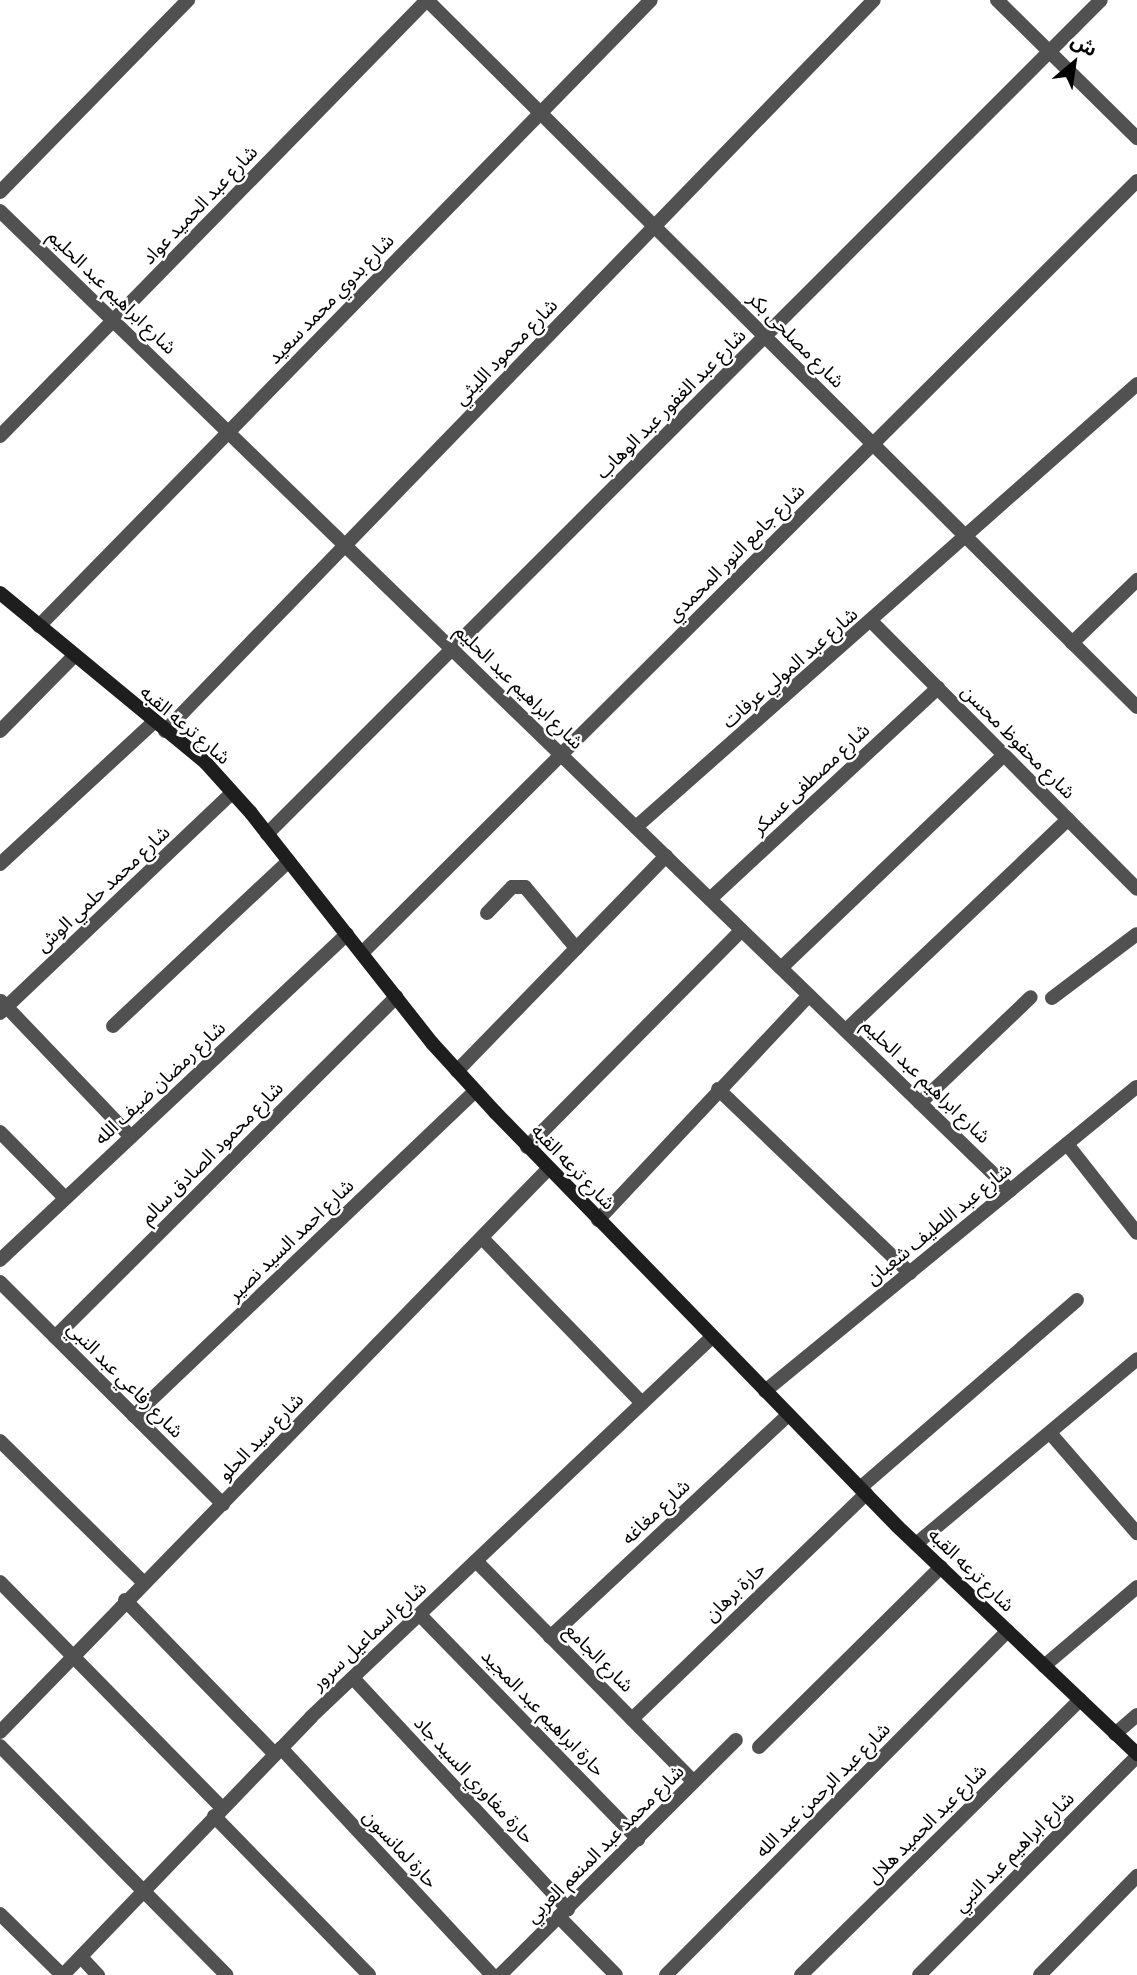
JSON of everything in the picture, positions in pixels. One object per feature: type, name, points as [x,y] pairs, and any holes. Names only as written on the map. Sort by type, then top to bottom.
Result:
[{"type":"street","points":[[0,192],[188,0]]},
{"type":"street","name":"شارع مصلحى بكر","points":[[427,0],[1137,707]]},
{"type":"street","name":"شارع عبد الحميد عواد","points":[[0,436],[427,0]]},
{"type":"street","name":"شارع بدوي محمد سعيد","points":[[39,626],[651,0]]},
{"type":"street","name":"شارع محمود الليثي","points":[[0,864],[160,727],[344,545],[874,0]]},
{"type":"street","points":[[997,0],[1137,138]]},
{"type":"street","name":"شارع عبد الغفور عبد الوهاب","points":[[267,834],[1101,0]]},
{"type":"street","name":"شارع جامع النور المحمدي","points":[[362,953],[1137,181]]},
{"type":"street","name":"شارع ابراهيم عبد الحليم","points":[[0,211],[1010,1190]]},
{"type":"street","name":"شارع عبد المولي عرفات","points":[[636,827],[968,538],[1137,384]]},
{"type":"street","points":[[1072,643],[1137,580]]},
{"type":"street","name":"شارع ترعه القبه","points":[[1,595],[206,763],[267,834],[474,1091],[863,1491],[1137,1756]]},
{"type":"street","name":"شارع محفوظ محسن","points":[[872,622],[1137,889]]},
{"type":"street","points":[[0,730],[74,656]]},
{"type":"street","name":"شارع مصطفى عسكر","points":[[710,899],[938,688]]},
{"type":"street","points":[[781,968],[1004,755]]},
{"type":"street","name":"شارع محمد حلمي الوش","points":[[2,1006],[232,793]]},
{"type":"street","points":[[846,1030],[1068,819]]},
{"type":"street","points":[[457,1070],[666,856]]},
{"type":"street","points":[[113,1026],[289,861]]},
{"type":"street","points":[[487,913],[512,887],[525,887],[576,948]]},
{"type":"street","points":[[527,1147],[742,930]]},
{"type":"street","name":"شارع رمضان ضيف الله","points":[[0,1260],[347,934]]},
{"type":"street","points":[[1052,998],[1137,934]]},
{"type":"street","points":[[598,1220],[809,995]]},
{"type":"street","name":"شارع محمود الصادق سالم","points":[[55,1337],[396,997]]},
{"type":"street","points":[[920,1103],[1031,997]]},
{"type":"street","points":[[2,1006],[131,1137]]},
{"type":"street","points":[[718,1089],[910,1273]]},
{"type":"street","name":"شارع عبد اللطيف شعبان","points":[[765,1391],[1136,1089]]},
{"type":"street","name":"شارع احمد السيد نصير","points":[[134,1416],[474,1091]]},
{"type":"street","points":[[0,1132],[65,1198]]},
{"type":"street","points":[[1067,1144],[1137,1233]]},
{"type":"street","name":"شارع سيد الحلو","points":[[1,1728],[548,1169]]},
{"type":"street","points":[[482,1238],[642,1403]]},
{"type":"street","name":"شارع رفاعي عبد النبي","points":[[0,1282],[223,1504]]},
{"type":"street","name":"حارة برهان","points":[[632,1719],[863,1491],[1077,1300]]},
{"type":"street","name":"شارع اسماعيل سرور","points":[[63,1975],[278,1751],[712,1337]]},
{"type":"street","points":[[916,1544],[1137,1359]]},
{"type":"street","name":"شارع مغاغه","points":[[550,1637],[788,1415]]},
{"type":"street","points":[[1049,1433],[1137,1533]]},
{"type":"street","points":[[0,1441],[143,1583]]},
{"type":"street","name":"شارع الجامع","points":[[476,1561],[694,1782]]},
{"type":"street","points":[[759,1747],[941,1567]]},
{"type":"street","points":[[0,1582],[74,1653],[369,1975]]},
{"type":"street","points":[[1044,1666],[1137,1587]]},
{"type":"street","name":"حارة لمانسون","points":[[125,1600],[278,1751],[492,1975]]},
{"type":"street","name":"حارة ابراهيم عبد المجيد","points":[[420,1615],[638,1839]]},
{"type":"street","name":"شارع عبد الرحمن عبد الله","points":[[666,1975],[1008,1631]]},
{"type":"street","name":"حارة مغاوري السيد جاد","points":[[353,1678],[616,1975]]},
{"type":"street","name":"شارع عبد الحميد هلال","points":[[802,1975],[1080,1700]]},
{"type":"street","points":[[1115,1734],[1137,1716]]},
{"type":"street","name":"شارع محمد عبد المنعم العربي","points":[[500,1975],[736,1740]]},
{"type":"street","points":[[0,1746],[145,1889],[227,1975]]},
{"type":"street","name":"شارع ابراهيم عبد النبي","points":[[919,1975],[1137,1756]]},
{"type":"street","points":[[1040,1975],[1137,1875]]},
{"type":"street","points":[[0,1914],[63,1975]]},
{"type":"street","points":[[80,1957],[98,1975]]}]
